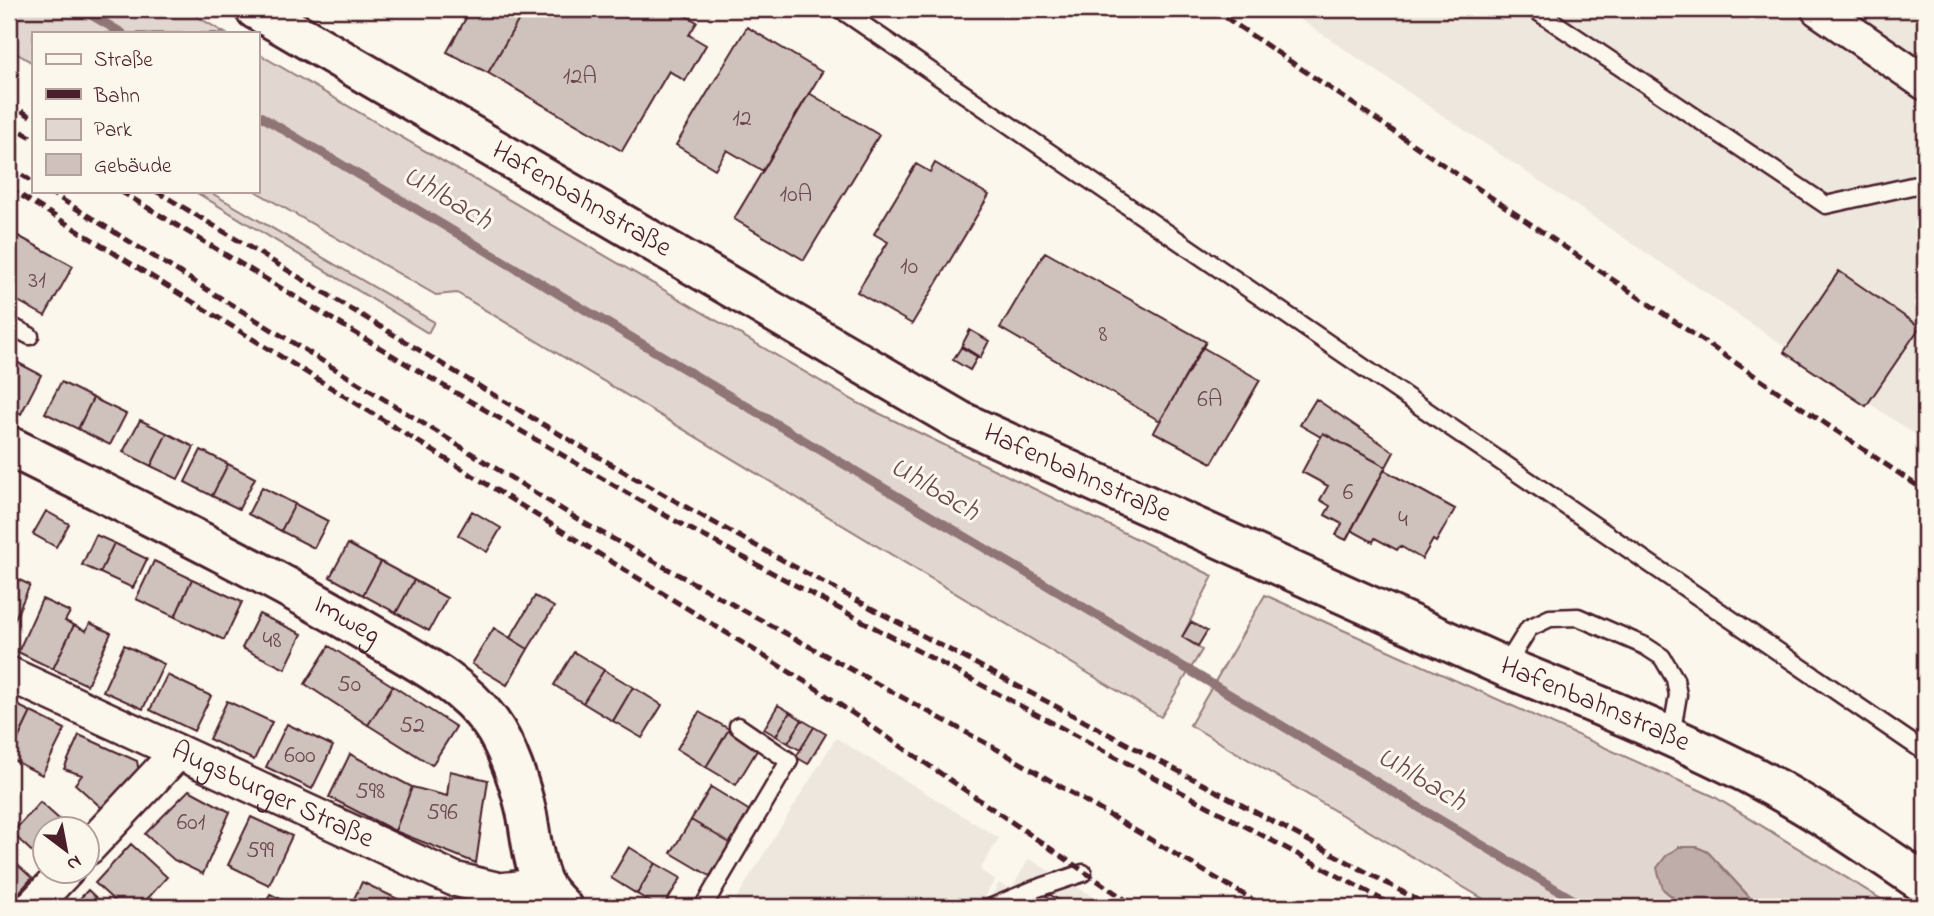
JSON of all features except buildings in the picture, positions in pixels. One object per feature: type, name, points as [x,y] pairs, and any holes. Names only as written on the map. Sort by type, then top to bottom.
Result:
[{"type":"main road","name":"Hafenbahnstraße","points":[[255,9],[960,421],[1505,667],[1591,701],[1749,775],[1827,819],[1925,884]]},
{"type":"main road","name":"Imweg","points":[[9,446],[234,558],[331,611],[451,682],[473,701],[504,746],[526,813],[532,853],[552,896]]},
{"type":"street","points":[[1818,9],[1925,83]]},
{"type":"street","name":"Augsburger Straße","points":[[9,674],[454,879],[500,890],[552,896]]},
{"type":"street","points":[[102,833],[178,751]]},
{"type":"street","points":[[32,907],[54,884]]},
{"type":"lane","points":[[840,9],[1925,752]]},
{"type":"lane","points":[[1534,9],[1826,205],[1925,183]]},
{"type":"lane","points":[[9,325],[30,336]]},
{"type":"lane","points":[[1505,667],[1530,628],[1550,618],[1578,617],[1645,646],[1662,657],[1675,679],[1678,695],[1671,738]]},
{"type":"lane","points":[[703,907],[789,761],[738,726]]},
{"type":"lane","points":[[992,907],[1083,873]]},
{"type":"shaded area","points":[[1285,9],[1925,9],[1925,441]]},
{"type":"shaded area","points":[[836,738],[999,838],[980,870],[995,880],[978,907],[731,907]]},
{"type":"shaded area","points":[[1679,847],[1697,847],[1708,852],[1753,901],[1791,907],[1684,907],[1663,889],[1657,868],[1666,856]]},
{"type":"shaded area","points":[[1029,859],[1111,907],[984,907],[999,883],[1011,890]]},
{"type":"green space","points":[[9,9],[184,9],[223,32],[32,32],[32,62],[9,49]]},
{"type":"green space","points":[[259,54],[858,403],[1213,576],[1182,637],[1202,650],[1161,717],[457,293],[436,295],[257,192],[259,192]]},
{"type":"green space","points":[[196,192],[210,192],[434,322],[428,333]]},
{"type":"green space","points":[[1265,595],[1713,796],[1894,907],[1773,906],[1753,901],[1708,852],[1697,847],[1679,847],[1663,889],[1684,907],[1497,907],[1190,725]]},
{"type":"waterway","name":"Uhlbach","points":[[81,9],[120,32]]},
{"type":"waterway","name":"Uhlbach","points":[[259,115],[1586,907]]},
{"type":"railway","points":[[1213,9],[1925,491]]},
{"type":"railway","points":[[9,103],[32,117]]},
{"type":"railway","points":[[9,124],[32,137]]},
{"type":"railway","points":[[9,167],[32,181]]},
{"type":"railway","points":[[9,188],[817,689],[1136,907]]},
{"type":"railway","points":[[50,192],[584,523],[1002,752],[1265,907]]},
{"type":"railway","points":[[122,192],[410,366],[670,518],[1396,907]]},
{"type":"railway","points":[[158,192],[686,507],[1430,907]]}]
